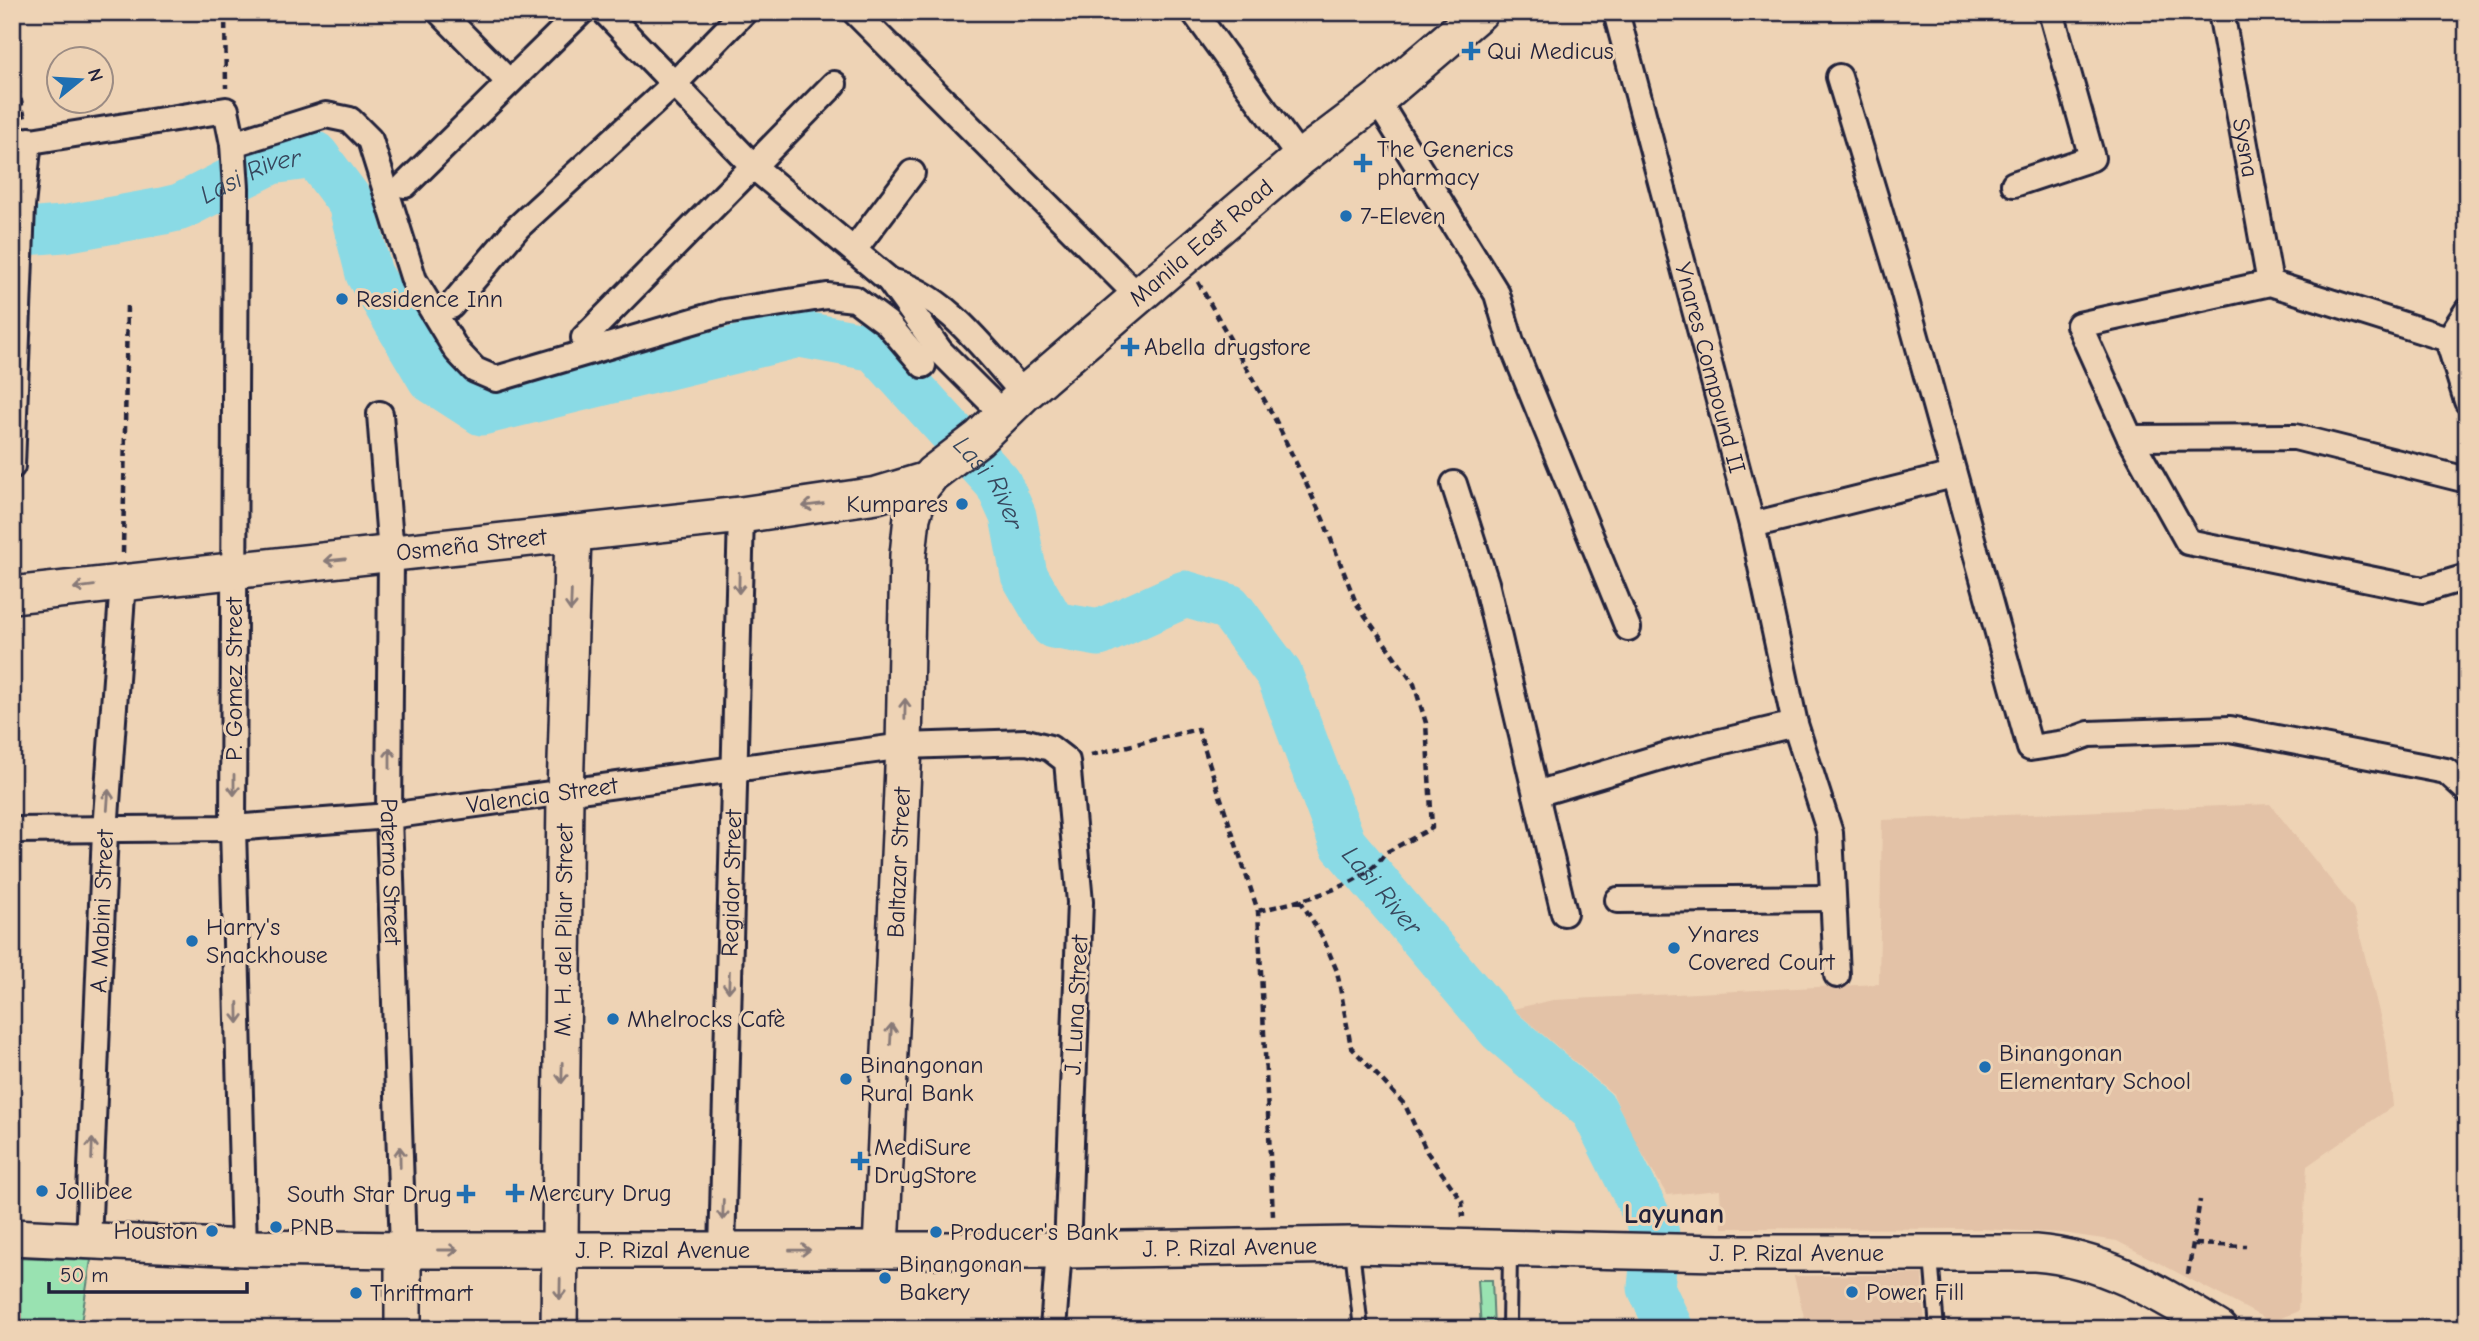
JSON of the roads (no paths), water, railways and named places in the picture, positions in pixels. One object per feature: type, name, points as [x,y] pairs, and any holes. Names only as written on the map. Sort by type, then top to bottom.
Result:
[{"type":"main road","name":"Manila East Road","points":[[927,480],[1300,158],[1377,100],[1480,12]]},
{"type":"main road","name":"Osmeña Street","points":[[12,595],[741,515],[877,495],[927,480]]},
{"type":"main road","name":"Baltazar Street","points":[[881,1249],[904,746],[910,536],[914,508],[927,480]]},
{"type":"main road","name":"M. H. del Pilar Street","points":[[559,1329],[565,794],[573,533]]},
{"type":"main road","name":"J. P. Rizal Avenue","points":[[12,1237],[244,1248],[403,1250],[1063,1250],[1352,1245],[2058,1255],[2116,1271],[2219,1329]]},
{"type":"main road","name":"Paterno Street","points":[[403,1250],[403,1329]]},
{"type":"street","points":[[440,12],[509,82]]},
{"type":"street","points":[[405,185],[581,12]]},
{"type":"street","points":[[606,12],[754,167],[889,280],[992,425]]},
{"type":"street","points":[[451,306],[518,227],[674,84],[744,12]]},
{"type":"street","points":[[855,12],[1139,297]]},
{"type":"street","points":[[1194,12],[1300,158]]},
{"type":"street","name":"Ynares Compound II","points":[[1616,12],[1752,525],[1795,724],[1830,833],[1837,975]]},
{"type":"street","points":[[2014,184],[2092,158],[2051,12]]},
{"type":"street","name":"Sysna","points":[[2221,12],[2270,283]]},
{"type":"street","points":[[1839,77],[1900,279],[2030,748],[2064,743],[2089,734],[2230,729],[2445,771],[2467,790]]},
{"type":"street","points":[[584,338],[834,84]]},
{"type":"street","points":[[1377,100],[1497,294],[1511,342],[1628,628]]},
{"type":"street","name":"P. Gomez Street","points":[[21,142],[226,110],[234,165],[233,828],[244,1248]]},
{"type":"street","points":[[234,165],[326,115],[350,120],[370,140],[414,280],[457,351],[475,370],[496,379],[724,312],[827,296],[855,299],[887,323],[923,365]]},
{"type":"street","points":[[12,466],[22,206],[21,142]]},
{"type":"street","points":[[854,250],[912,173]]},
{"type":"street","points":[[889,280],[909,285],[961,324],[992,425]]},
{"type":"street","points":[[2457,342],[2270,283],[2079,324],[2130,438],[2188,542],[2423,590],[2467,577]]},
{"type":"street","points":[[2467,311],[2457,342],[2467,401]]},
{"type":"street","name":"Paterno Street","points":[[380,414],[391,554],[389,816],[403,1250]]},
{"type":"street","points":[[2130,438],[2295,437],[2467,480]]},
{"type":"street","points":[[1752,525],[1953,475]]},
{"type":"street","points":[[1454,484],[1486,583],[1564,913]]},
{"type":"street","name":"Regidor Street","points":[[722,1251],[741,515]]},
{"type":"street","name":"A. Mabini Street","points":[[88,1242],[105,831],[123,582]]},
{"type":"street","points":[[1536,794],[1674,753],[1795,724]]},
{"type":"street","name":"Valencia Street","points":[[12,830],[233,828],[389,816],[904,746],[1027,742],[1050,748],[1067,761]]},
{"type":"street","name":"J. Luna Street","points":[[1053,1329],[1063,1250],[1080,902],[1067,761]]},
{"type":"street","points":[[1618,900],[1833,898]]},
{"type":"lane","points":[[1352,1245],[1361,1329]]},
{"type":"lane","points":[[1509,1329],[1510,1247]]},
{"type":"lane","points":[[1931,1252],[1937,1329]]},
{"type":"waterway","name":"Lasi River","points":[[12,233],[63,229],[180,207],[271,161],[315,155],[351,203],[369,274],[431,379],[482,412],[799,334],[875,348],[998,483],[1013,516],[1024,575],[1053,625],[1099,633],[1185,594],[1229,607],[1279,674],[1343,844],[1501,1030],[1594,1110],[1656,1234],[1651,1288],[1670,1329]]},
{"type":"place","name":"Qui Medicus","points":[[1471,51]]},
{"type":"place","name":"The Generics pharmacy","points":[[1363,163]]},
{"type":"place","name":"7-Eleven","points":[[1346,216]]},
{"type":"place","name":"Residence Inn","points":[[342,299]]},
{"type":"place","name":"Abella drugstore","points":[[1130,347]]},
{"type":"place","name":"Kumpares","points":[[962,504]]},
{"type":"place","name":"Harry's Snackhouse","points":[[192,941]]},
{"type":"place","name":"Ynares Covered Court","points":[[1674,948]]},
{"type":"place","name":"Mhelrocks Cafè","points":[[613,1019]]},
{"type":"place","name":"Binangonan Elementary School","points":[[1985,1067]]},
{"type":"place","name":"Binangonan Rural Bank","points":[[846,1079]]},
{"type":"place","name":"MediSure DrugStore","points":[[860,1161]]},
{"type":"place","name":"Jollibee","points":[[42,1191]]},
{"type":"place","name":"Mercury Drug","points":[[515,1193]]},
{"type":"place","name":"South Star Drug","points":[[466,1194]]},
{"type":"place","name":"PNB","points":[[276,1227]]},
{"type":"place","name":"Houston","points":[[212,1231]]},
{"type":"place","name":"Producer's Bank","points":[[936,1232]]},
{"type":"place","name":"Binangonan Bakery","points":[[885,1278]]},
{"type":"place","name":"Power Fill","points":[[1852,1292]]},
{"type":"place","name":"Thriftmart","points":[[356,1293]]},
{"type":"district","name":"Layunan","points":[[1674,1213]]}]
